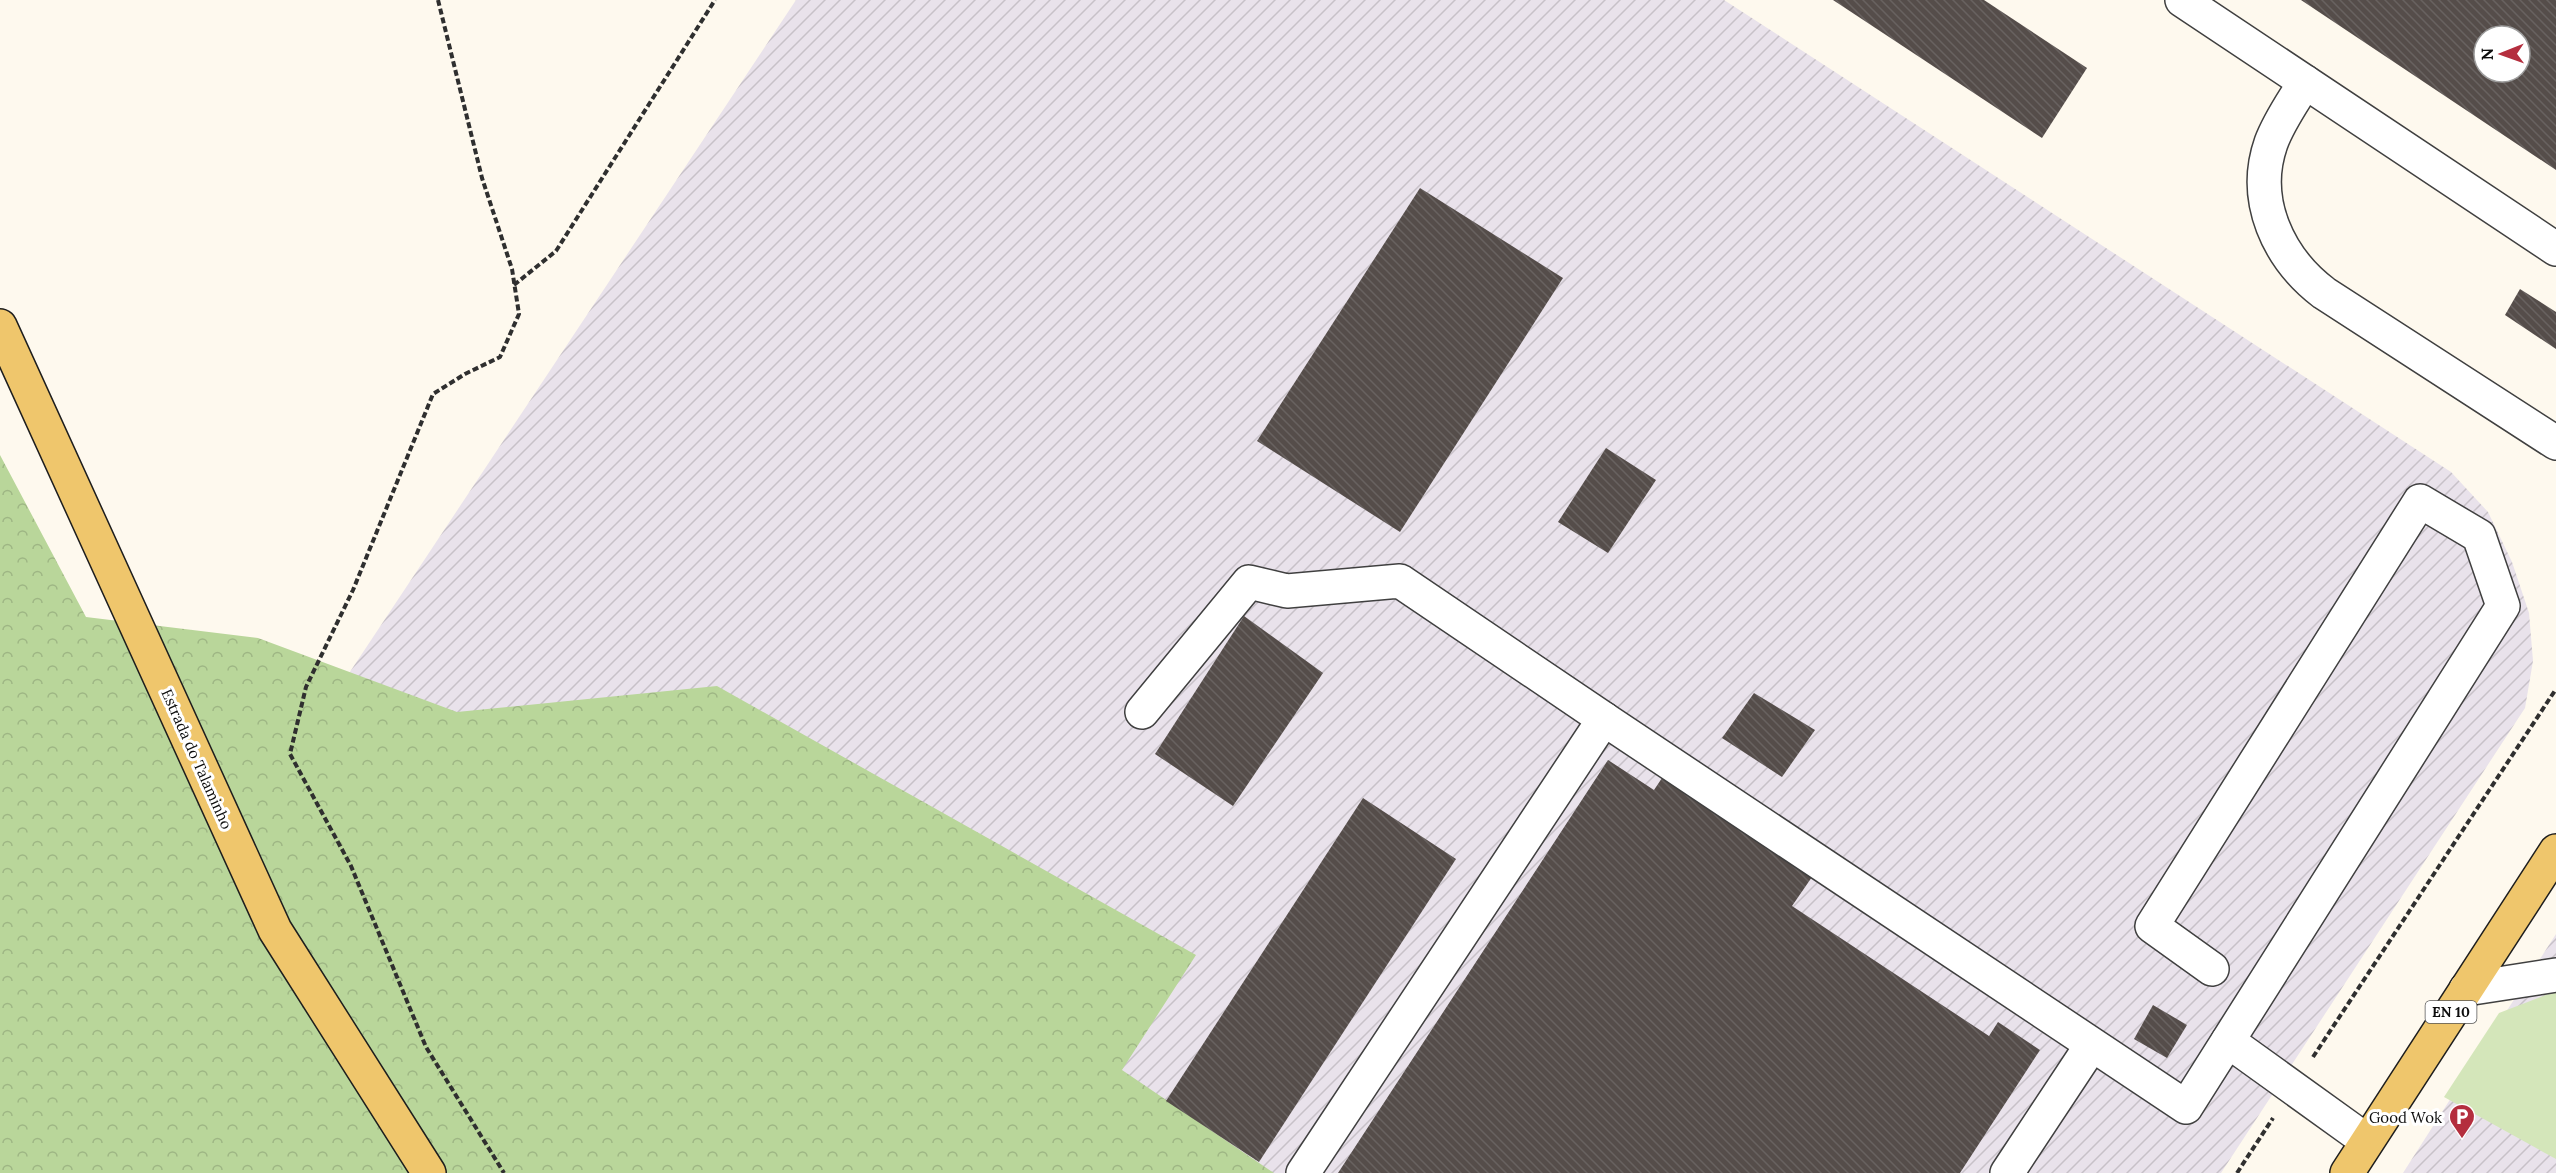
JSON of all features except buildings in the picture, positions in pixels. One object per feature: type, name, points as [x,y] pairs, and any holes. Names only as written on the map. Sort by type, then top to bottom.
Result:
[{"type":"main road","name":"Estrada do Talaminho","points":[[0,326],[275,930],[429,1173]]},
{"type":"main road","name":"EN 10","points":[[2348,1173],[2556,851]]},
{"type":"lane","points":[[2182,0],[2556,249]]},
{"type":"lane","points":[[2305,82],[2280,122],[2266,164],[2264,185],[2267,205],[2271,224],[2284,250],[2307,280],[2324,293],[2556,442]]},
{"type":"lane","points":[[1142,712],[1249,582],[1287,591],[1400,580],[2091,1046],[2186,1107],[2503,606],[2480,536],[2420,501],[2152,926],[2212,969]]},
{"type":"lane","points":[[1303,1173],[1604,719]]},
{"type":"lane","points":[[2466,989],[2556,975]]},
{"type":"lane","points":[[2228,1041],[2367,1142]]},
{"type":"lane","points":[[2007,1173],[2091,1046]]},
{"type":"path","points":[[438,0],[482,178],[512,269],[519,314],[500,357],[465,374],[433,394],[353,590],[306,687],[290,754],[351,866],[426,1047],[504,1173]]},
{"type":"path","points":[[514,286],[556,251],[714,0]]},
{"type":"path","points":[[2237,1173],[2556,689]]},
{"type":"shaded area","points":[[796,0],[1724,0],[2451,472],[2488,512],[2512,562],[2529,613],[2533,661],[2525,708],[2221,1173],[559,1173],[320,717]]},
{"type":"shaded area","points":[[2556,934],[2556,1173],[2403,1173]]},
{"type":"green space","points":[[0,455],[86,617],[258,638],[457,712],[717,686],[1196,955],[1122,1070],[1274,1173],[0,1173]]},
{"type":"green space","points":[[2556,991],[2556,1159],[2444,1097],[2499,1013]]},
{"type":"place","name":"Good Wok","points":[[2462,1140]]}]
